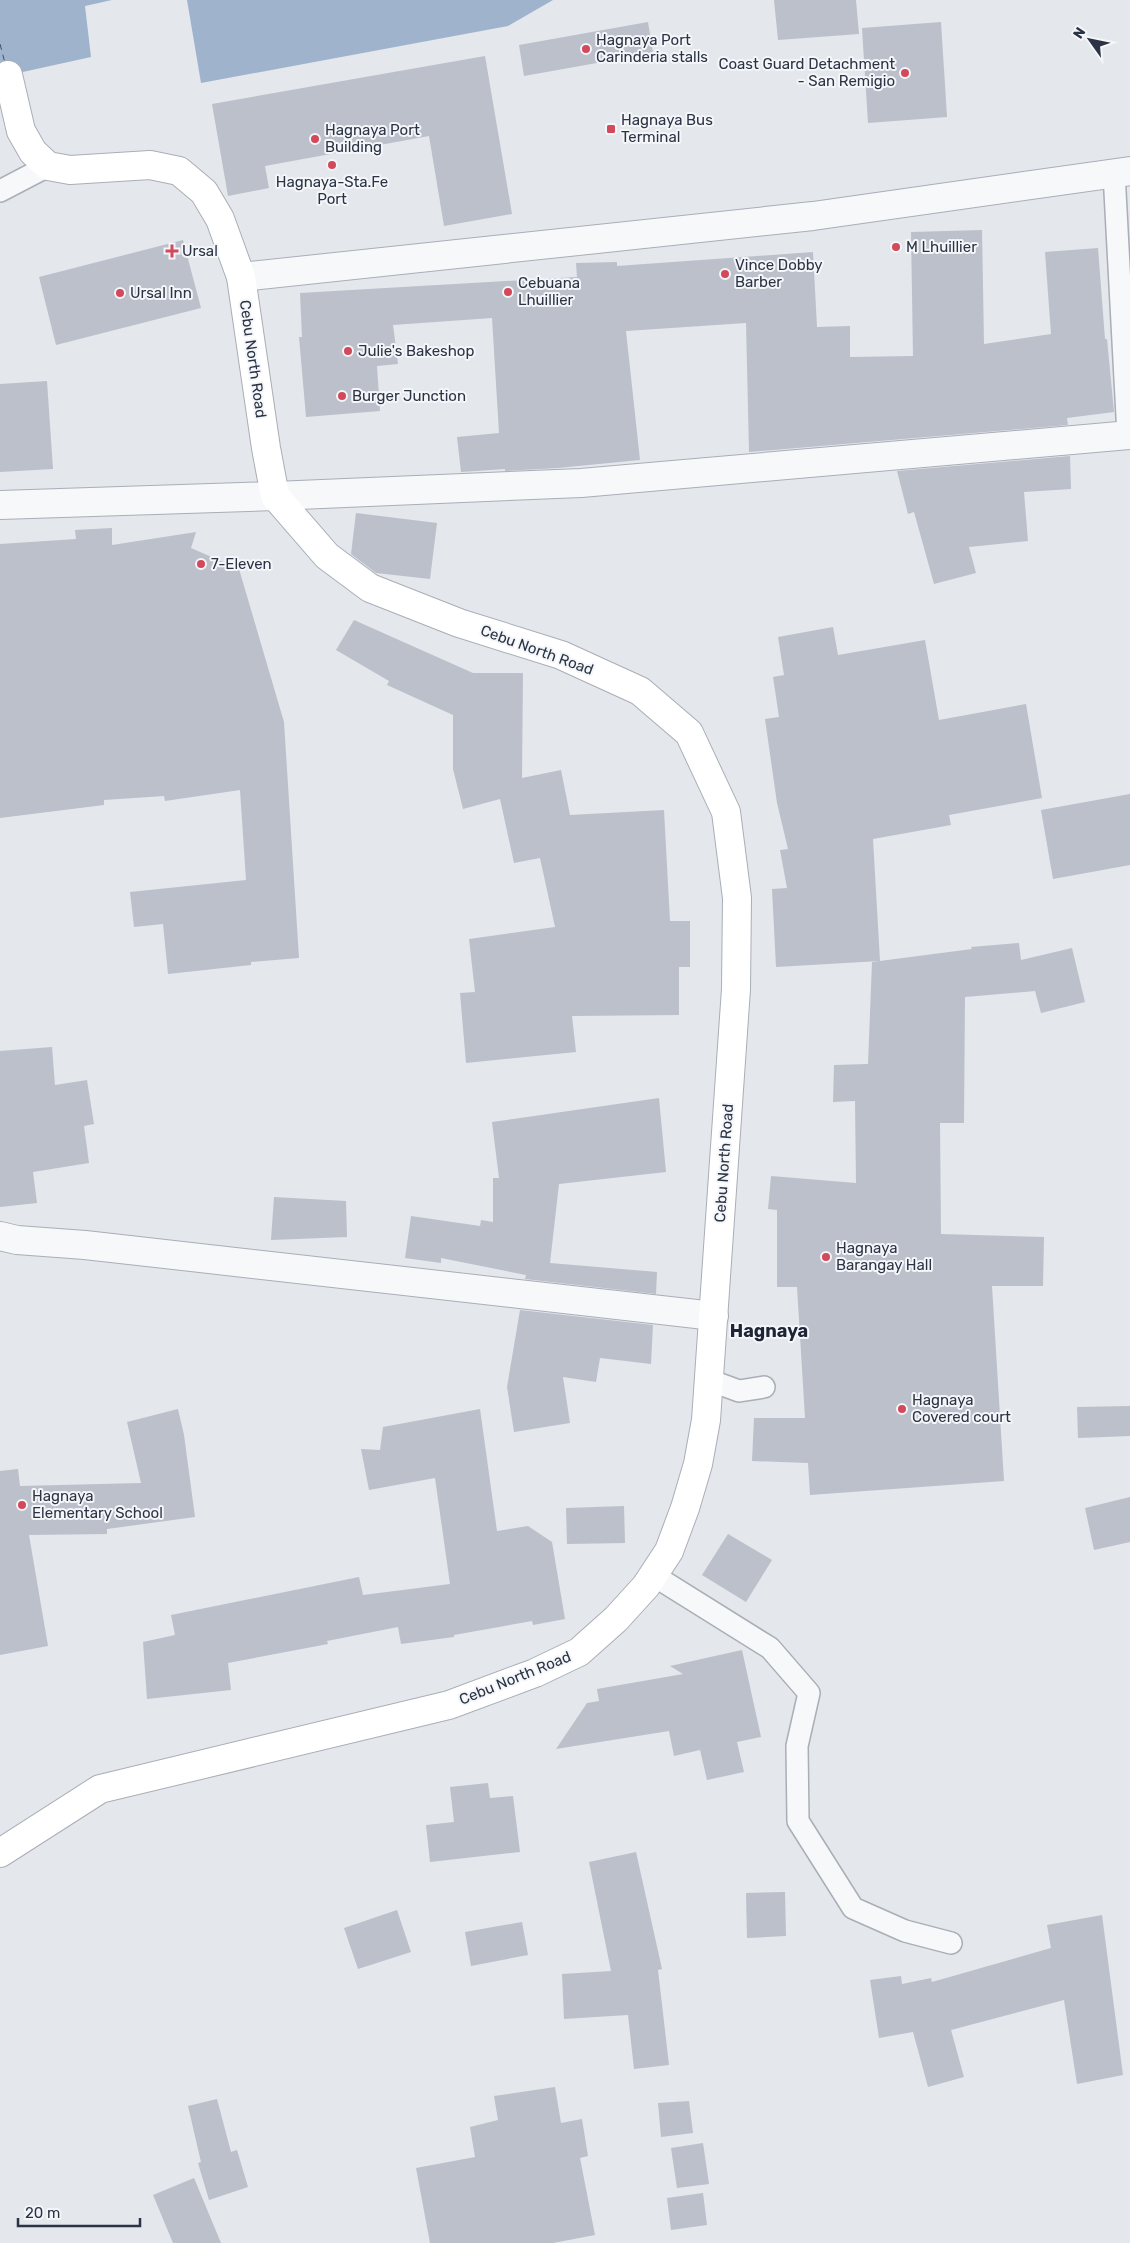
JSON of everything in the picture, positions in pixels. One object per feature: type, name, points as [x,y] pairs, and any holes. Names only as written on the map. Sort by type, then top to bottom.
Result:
[{"type":"main road","points":[[10,81],[21,130],[33,152],[48,166]]},
{"type":"main road","name":"Cebu North Road","points":[[0,1853],[100,1789],[449,1705],[535,1672],[578,1652],[616,1619],[653,1575],[669,1551],[685,1508],[698,1464],[706,1420],[736,989],[737,898],[726,812],[689,733],[640,691],[561,655],[459,623],[370,588],[327,556],[275,496],[241,277],[216,212],[204,192],[179,171],[150,164],[70,170],[48,166]]},
{"type":"street","points":[[241,277],[813,216],[1122,172]]},
{"type":"street","points":[[0,505],[581,483],[1129,435]]},
{"type":"street","points":[[0,1236],[17,1240],[85,1245],[714,1316]]},
{"type":"lane","points":[[0,191],[48,166]]},
{"type":"lane","points":[[1122,172],[1129,435]]},
{"type":"lane","points":[[709,1380],[738,1391],[764,1387]]},
{"type":"lane","points":[[653,1575],[770,1648],[809,1693],[797,1746],[798,1821],[853,1908],[904,1931],[951,1943]]},
{"type":"water","points":[[0,0],[112,0],[85,6],[91,57],[0,77]]},
{"type":"water","points":[[187,0],[553,0],[508,26],[201,83]]},
{"type":"building","points":[[774,0],[856,0],[859,34],[778,40]]},
{"type":"building","name":"Hagnaya Port Carinderia stalls","points":[[648,22],[653,53],[524,76],[519,45]]},
{"type":"building","name":"Coast Guard Detachment - San Remigio","points":[[941,22],[947,117],[868,123],[862,28]]},
{"type":"building","name":"Hagnaya Port Building","points":[[485,56],[512,214],[444,226],[429,136],[265,166],[269,188],[228,196],[212,104]]},
{"type":"building","points":[[982,230],[984,344],[1051,334],[1045,252],[1098,248],[1105,339],[1107,339],[1114,412],[1067,418],[1068,425],[749,452],[746,323],[626,331],[640,460],[558,468],[461,472],[457,437],[499,433],[492,318],[393,325],[398,364],[377,366],[380,411],[306,417],[299,337],[302,337],[300,293],[577,277],[576,263],[617,262],[617,266],[813,252],[817,327],[850,326],[850,357],[913,356],[911,232]]},
{"type":"building","name":"Ursal Inn","points":[[183,240],[201,308],[56,345],[39,277]]},
{"type":"building","points":[[47,381],[53,469],[0,472],[0,384]]},
{"type":"building","points":[[1070,456],[1071,489],[1024,492],[1028,541],[969,547],[976,573],[934,584],[914,512],[908,514],[897,471]]},
{"type":"building","points":[[356,513],[437,523],[430,579],[376,573],[351,554]]},
{"type":"building","points":[[112,528],[112,545],[196,532],[191,548],[239,569],[284,722],[299,958],[251,962],[251,965],[168,974],[163,924],[134,927],[130,892],[246,880],[240,790],[165,801],[164,796],[104,800],[104,805],[0,818],[0,544],[76,539],[75,530]]},
{"type":"building","points":[[354,620],[473,673],[523,673],[522,778],[561,770],[570,815],[664,810],[670,921],[690,921],[690,967],[679,967],[679,1015],[572,1016],[576,1052],[466,1063],[460,993],[475,992],[469,939],[555,927],[540,858],[514,863],[500,799],[463,809],[453,769],[453,715],[387,685],[389,681],[336,650]]},
{"type":"building","points":[[833,627],[838,655],[925,640],[939,720],[1026,704],[1042,798],[949,815],[951,825],[873,839],[880,961],[776,967],[772,889],[787,888],[780,850],[788,849],[777,803],[765,719],[779,717],[773,677],[784,675],[778,637]]},
{"type":"building","points":[[1130,794],[1130,865],[1053,879],[1041,810]]},
{"type":"building","points":[[1019,943],[1021,960],[1072,948],[1085,1002],[1041,1013],[1035,991],[965,997],[964,1123],[940,1123],[941,1234],[1044,1237],[1043,1286],[992,1286],[1004,1481],[810,1495],[808,1463],[752,1461],[754,1418],[805,1418],[797,1287],[777,1287],[777,1210],[768,1209],[771,1176],[856,1183],[855,1101],[833,1102],[834,1065],[868,1064],[872,962],[972,949],[971,947]]},
{"type":"building","points":[[52,1047],[55,1085],[87,1080],[94,1124],[84,1126],[89,1163],[33,1172],[37,1203],[0,1207],[0,1051]]},
{"type":"building","points":[[659,1098],[666,1172],[559,1184],[550,1263],[657,1272],[656,1294],[525,1279],[526,1275],[441,1258],[441,1263],[405,1258],[411,1216],[480,1226],[481,1220],[493,1222],[493,1178],[499,1178],[492,1122]]},
{"type":"building","points":[[274,1197],[346,1201],[347,1237],[271,1240]]},
{"type":"building","points":[[520,1310],[653,1325],[651,1364],[600,1358],[596,1382],[563,1377],[570,1423],[514,1432],[507,1387]]},
{"type":"building","points":[[1130,1406],[1130,1436],[1078,1438],[1077,1407]]},
{"type":"building","points":[[178,1409],[184,1435],[195,1517],[107,1529],[107,1534],[29,1535],[48,1646],[0,1655],[0,1471],[18,1469],[20,1486],[141,1483],[127,1422]]},
{"type":"building","points":[[480,1409],[497,1531],[528,1526],[552,1542],[565,1619],[533,1625],[532,1621],[454,1635],[454,1637],[401,1644],[398,1627],[327,1641],[328,1644],[228,1663],[231,1690],[147,1699],[143,1642],[175,1635],[171,1615],[359,1577],[363,1595],[450,1584],[435,1478],[369,1490],[361,1449],[380,1450],[383,1427]]},
{"type":"building","points":[[1130,1497],[1130,1542],[1094,1550],[1085,1508]]},
{"type":"building","points":[[624,1506],[625,1543],[567,1544],[566,1508]]},
{"type":"building","points":[[728,1534],[772,1560],[746,1602],[702,1575]]},
{"type":"building","points":[[742,1650],[761,1737],[737,1742],[744,1772],[707,1780],[700,1750],[674,1756],[669,1731],[556,1749],[587,1703],[599,1701],[597,1689],[683,1674],[670,1666]]},
{"type":"building","points":[[488,1783],[490,1798],[513,1796],[520,1852],[430,1862],[426,1825],[454,1822],[450,1787]]},
{"type":"building","points":[[636,1852],[662,1969],[658,1970],[669,2065],[634,2069],[628,2015],[564,2019],[562,1974],[611,1971],[589,1862]]},
{"type":"building","points":[[785,1892],[786,1936],[747,1938],[746,1893]]},
{"type":"building","points":[[397,1910],[411,1952],[358,1969],[344,1928]]},
{"type":"building","points":[[1102,1915],[1123,2075],[1077,2084],[1064,2000],[951,2030],[964,2077],[928,2087],[913,2032],[879,2038],[870,1980],[901,1976],[902,1984],[931,1978],[932,1982],[1051,1948],[1047,1925]]},
{"type":"building","points":[[522,1922],[528,1955],[471,1966],[465,1932]]},
{"type":"building","points":[[555,2087],[561,2123],[582,2119],[588,2156],[580,2158],[595,2235],[553,2243],[430,2243],[416,2168],[475,2157],[470,2127],[498,2120],[494,2096]]},
{"type":"building","points":[[217,2099],[231,2152],[237,2150],[248,2187],[209,2200],[198,2163],[201,2162],[188,2106]]},
{"type":"building","points":[[689,2101],[693,2133],[661,2137],[658,2103]]},
{"type":"building","points":[[703,2143],[709,2184],[677,2188],[671,2148]]},
{"type":"building","points":[[194,2178],[221,2243],[173,2243],[153,2195]]},
{"type":"building","points":[[703,2193],[707,2225],[671,2230],[667,2198]]},
{"type":"ferry route","points":[[0,44],[5,63]]},
{"type":"place","name":"Hagnaya Port Carinderia stalls","points":[[586,49]]},
{"type":"place","name":"Coast Guard Detachment - San Remigio","points":[[905,73]]},
{"type":"place","name":"Hagnaya Bus Terminal","points":[[611,129]]},
{"type":"place","name":"Hagnaya Port Building","points":[[315,139]]},
{"type":"place","name":"Hagnaya-Sta.Fe Port","points":[[332,165]]},
{"type":"place","name":"M Lhuillier","points":[[896,247]]},
{"type":"place","name":"Ursal","points":[[172,251]]},
{"type":"place","name":"Vince Dobby Barber","points":[[725,274]]},
{"type":"place","name":"Cebuana Lhuillier","points":[[508,292]]},
{"type":"place","name":"Ursal Inn","points":[[120,293]]},
{"type":"place","name":"Julie's Bakeshop","points":[[348,351]]},
{"type":"place","name":"Burger Junction","points":[[342,396]]},
{"type":"place","name":"7-Eleven","points":[[201,564]]},
{"type":"place","name":"Hagnaya Barangay Hall","points":[[826,1257]]},
{"type":"place","name":"Hagnaya Covered court","points":[[902,1409]]},
{"type":"place","name":"Hagnaya Elementary School","points":[[22,1505]]},
{"type":"district","name":"Hagnaya","points":[[769,1331]]}]
